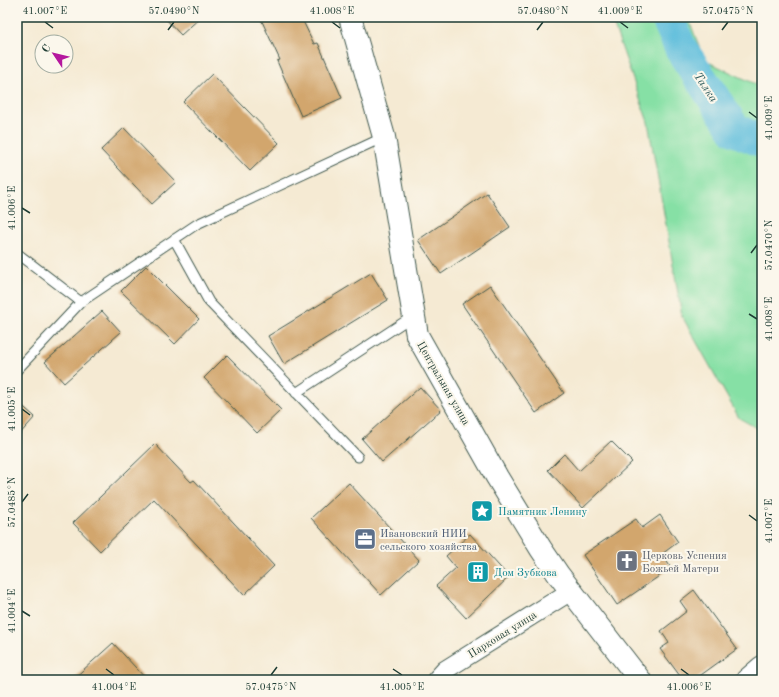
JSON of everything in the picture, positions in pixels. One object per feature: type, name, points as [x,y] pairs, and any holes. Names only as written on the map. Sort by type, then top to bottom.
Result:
[{"type":"street","name":"Центральная улица","points":[[350,17],[384,137],[417,335],[497,477],[541,549],[571,591],[640,680]]},
{"type":"street","name":"Парковая улица","points":[[436,680],[445,670],[571,591]]},
{"type":"street","points":[[747,680],[762,666]]},
{"type":"lane","points":[[17,370],[81,302],[197,224],[384,137]]},
{"type":"lane","points":[[174,239],[209,302],[358,457]]},
{"type":"lane","points":[[17,253],[81,302]]},
{"type":"lane","points":[[296,393],[413,316]]},
{"type":"green space","points":[[611,17],[688,17],[704,60],[762,87],[762,431],[739,418],[682,316],[648,122]]},
{"type":"building","points":[[164,17],[201,17],[181,35]]},
{"type":"building","points":[[260,17],[301,17],[314,44],[318,43],[342,98],[301,116],[277,61],[280,60]]},
{"type":"building","points":[[212,74],[279,143],[250,171],[183,102]]},
{"type":"building","points":[[124,128],[176,182],[152,204],[101,150]]},
{"type":"building","points":[[487,193],[510,227],[441,274],[418,240]]},
{"type":"building","points":[[146,266],[199,319],[175,344],[121,291]]},
{"type":"building","points":[[371,273],[388,300],[284,364],[268,336]]},
{"type":"building","points":[[490,285],[564,393],[536,413],[462,304]]},
{"type":"building","points":[[102,311],[121,332],[64,383],[45,362]]},
{"type":"building","points":[[227,355],[281,410],[257,433],[204,378]]},
{"type":"building","points":[[420,387],[441,410],[382,462],[362,439]]},
{"type":"building","points":[[17,401],[35,417],[17,437]]},
{"type":"building","points":[[611,441],[632,462],[583,508],[548,470],[564,454],[579,471]]},
{"type":"building","points":[[155,444],[191,482],[194,480],[274,566],[244,595],[154,499],[100,551],[73,523]]},
{"type":"building","name":"Ивановский НИИ сельского хозяйства","points":[[349,483],[419,560],[381,595],[311,518]]},
{"type":"building","name":"Церковь Успения Божьей Матери","points":[[660,515],[678,542],[662,554],[671,568],[617,605],[583,555],[636,519],[642,528]]},
{"type":"building","name":"Дом Зубкова","points":[[470,534],[509,577],[466,618],[436,586],[456,568],[446,556]]},
{"type":"building","points":[[694,590],[737,649],[694,680],[683,680],[660,649],[669,643],[661,631],[687,611],[680,601]]},
{"type":"building","points":[[113,643],[147,680],[72,680]]},
{"type":"waterway","name":"Талка","points":[[667,17],[681,49],[735,130],[762,141]]},
{"type":"place","name":"Памятник Ленину","points":[[482,511]]},
{"type":"place","name":"Ивановский НИИ сельского хозяйства","points":[[365,539]]},
{"type":"place","name":"Церковь Успения Божьей Матери","points":[[627,561]]},
{"type":"place","name":"Дом Зубкова","points":[[478,572]]}]
